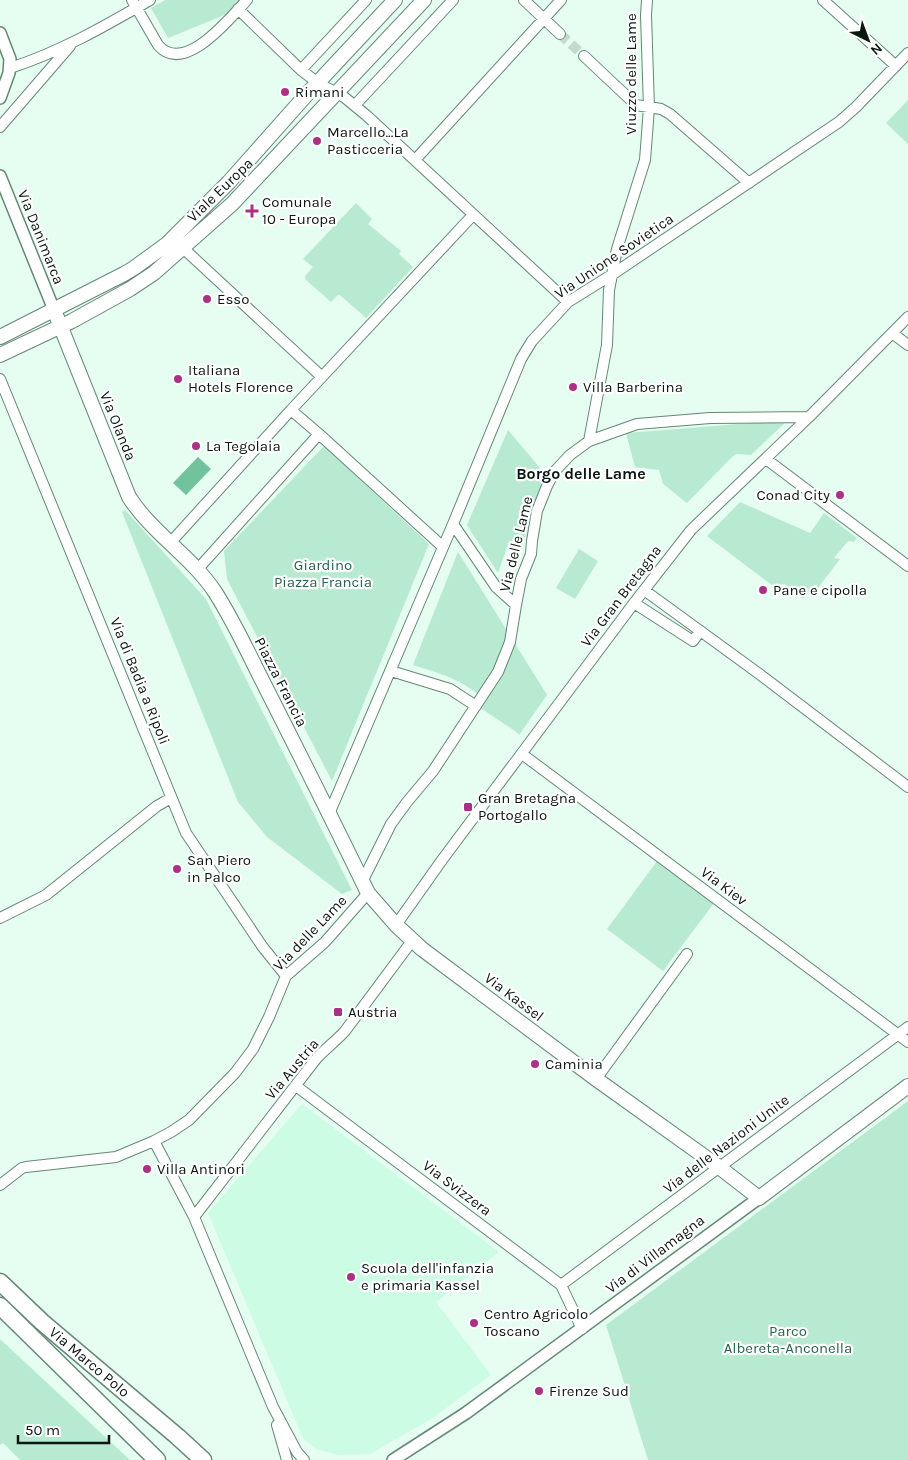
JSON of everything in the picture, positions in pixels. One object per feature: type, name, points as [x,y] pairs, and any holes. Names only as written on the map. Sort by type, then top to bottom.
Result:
[{"type":"highway","name":"Via Marco Polo","points":[[0,1282],[42,1322],[178,1436],[203,1460]]},
{"type":"highway","name":"Via Marco Polo","points":[[0,1306],[158,1460]]},
{"type":"main road","name":"Viale Europa","points":[[0,337],[134,268],[167,244],[229,182],[395,0]]},
{"type":"main road","name":"Viale Europa","points":[[0,355],[61,327],[109,301],[154,273],[232,204],[424,0]]},
{"type":"main road","name":"Via Olanda","points":[[54,310],[130,496],[141,513],[170,543]]},
{"type":"main road","name":"Piazza Francia","points":[[170,543],[215,591],[365,888]]},
{"type":"main road","name":"Via Kassel","points":[[365,888],[412,941],[759,1198]]},
{"type":"main road","name":"Via di Villamagna","points":[[759,1198],[908,1086]]},
{"type":"street","points":[[10,68],[29,62],[72,43],[134,4],[150,0]]},
{"type":"street","points":[[134,4],[158,45],[163,51],[175,54],[187,52],[201,45],[247,0]]},
{"type":"street","points":[[300,70],[366,0]]},
{"type":"street","points":[[355,105],[453,0]]},
{"type":"street","points":[[524,0],[560,34]]},
{"type":"street","points":[[415,160],[561,0]]},
{"type":"street","name":"Viuzzo delle Lame","points":[[589,441],[607,345],[609,290],[618,249],[645,160],[649,108],[647,0]]},
{"type":"street","points":[[823,0],[896,66]]},
{"type":"street","points":[[238,10],[300,70],[355,105],[568,302]]},
{"type":"street","points":[[0,33],[9,54],[10,68],[0,98]]},
{"type":"street","points":[[0,127],[72,43]]},
{"type":"street","name":"Via Unione Sovietica","points":[[329,814],[524,354],[532,341],[568,302],[613,274],[839,122],[908,54]]},
{"type":"street","points":[[584,56],[636,105],[661,109],[670,114],[749,183]]},
{"type":"street","name":"Via Danimarca","points":[[0,176],[54,310]]},
{"type":"street","points":[[170,543],[322,376],[473,215]]},
{"type":"street","points":[[183,248],[322,376]]},
{"type":"street","name":"Via Gran Bretagna","points":[[396,925],[442,860],[634,603],[691,530],[809,417],[908,317]]},
{"type":"street","points":[[892,333],[908,345]]},
{"type":"street","name":"Via di Badia a Ripoli","points":[[0,378],[186,833],[262,946],[286,976]]},
{"type":"street","points":[[291,410],[443,547]]},
{"type":"street","name":"Via delle Lame","points":[[0,1185],[22,1168],[110,1158],[154,1141],[189,1120],[235,1073],[253,1049],[286,976],[325,942],[365,888],[391,824],[433,771],[494,678],[506,655],[512,634],[522,579],[532,554],[537,510],[555,471],[570,455],[589,441],[636,424],[710,418],[809,417]]},
{"type":"street","points":[[197,570],[319,434]]},
{"type":"street","points":[[766,459],[908,566]]},
{"type":"street","points":[[453,524],[496,587],[516,605]]},
{"type":"street","points":[[644,590],[908,786]]},
{"type":"street","points":[[634,603],[693,641],[700,632]]},
{"type":"street","points":[[391,671],[450,689],[476,706]]},
{"type":"street","name":"Via Kiev","points":[[522,754],[908,1042]]},
{"type":"street","points":[[0,918],[46,895],[157,806],[171,798]]},
{"type":"street","name":"Via Austria","points":[[194,1216],[324,1050],[334,1043],[345,1031],[412,941]]},
{"type":"street","points":[[596,1079],[687,954]]},
{"type":"street","name":"Via delle Nazioni Unite","points":[[561,1285],[908,1027]]},
{"type":"street","name":"Via Svizzera","points":[[296,1086],[561,1285],[582,1329]]},
{"type":"street","points":[[154,1141],[194,1216],[273,1407],[297,1452],[304,1460]]},
{"type":"street","name":"Via di Villamagna","points":[[393,1460],[458,1419],[759,1198]]},
{"type":"street","points":[[273,1407],[287,1460]]},
{"type":"street","name":"Via di Villamagna","points":[[384,1460],[418,1444]]},
{"type":"shaded area","points":[[198,457],[211,469],[186,495],[173,483]]},
{"type":"shaded area","name":"Scuola dell'infanzia e primaria Kassel","points":[[302,1104],[499,1252],[436,1302],[491,1375],[431,1419],[370,1454],[338,1455],[316,1449],[303,1438],[208,1213]]},
{"type":"green space","points":[[165,0],[240,0],[227,14],[168,38],[151,8]]},
{"type":"green space","points":[[908,100],[908,144],[886,123]]},
{"type":"green space","points":[[356,203],[372,219],[368,224],[401,251],[399,254],[413,267],[366,318],[341,296],[338,295],[331,302],[306,280],[305,276],[313,267],[303,259]]},
{"type":"green space","points":[[788,420],[751,455],[737,454],[732,457],[687,503],[663,484],[659,470],[635,467],[626,433]]},
{"type":"green space","points":[[508,430],[546,475],[523,543],[509,541],[498,573],[467,525]]},
{"type":"green space","name":"Giardino Piazza Francia","points":[[324,446],[429,544],[332,781],[227,579],[224,551]]},
{"type":"green space","points":[[740,502],[810,533],[824,513],[857,538],[854,542],[848,541],[834,558],[840,559],[818,588],[816,584],[803,599],[785,584],[773,586],[707,536]]},
{"type":"green space","points":[[125,510],[206,599],[352,890],[342,894],[267,837],[238,802],[122,512]]},
{"type":"green space","points":[[579,549],[598,561],[575,599],[556,588]]},
{"type":"green space","points":[[458,552],[547,695],[519,735],[479,707],[484,700],[468,687],[451,678],[413,665]]},
{"type":"green space","points":[[660,857],[717,899],[663,971],[607,929]]},
{"type":"green space","name":"Parco Albereta-Anconella","points":[[908,1101],[908,1460],[648,1460],[606,1325]]},
{"type":"green space","points":[[0,1339],[130,1460],[20,1460],[3,1443],[0,1445]]},
{"type":"tunnel","points":[[560,34],[584,56]]},
{"type":"place","name":"Rimani","points":[[285,92]]},
{"type":"place","name":"Marcello...La Pasticceria","points":[[317,141]]},
{"type":"place","name":"Comunale 10 - Europa","points":[[252,211]]},
{"type":"place","name":"Esso","points":[[207,299]]},
{"type":"place","name":"Italiana Hotels Florence","points":[[178,379]]},
{"type":"place","name":"Villa Barberina","points":[[573,387]]},
{"type":"place","name":"La Tegolaia","points":[[196,446]]},
{"type":"place","name":"Conad City","points":[[840,495]]},
{"type":"place","name":"Pane e cipolla","points":[[763,590]]},
{"type":"place","name":"Gran Bretagna Portogallo","points":[[468,807]]},
{"type":"place","name":"San Piero in Palco","points":[[177,869]]},
{"type":"place","name":"Austria","points":[[338,1012]]},
{"type":"place","name":"Caminia","points":[[535,1064]]},
{"type":"place","name":"Villa Antinori","points":[[147,1169]]},
{"type":"place","name":"Scuola dell'infanzia e primaria Kassel","points":[[351,1277]]},
{"type":"place","name":"Centro Agricolo Toscano","points":[[474,1323]]},
{"type":"place","name":"Firenze Sud","points":[[539,1391]]},
{"type":"district","name":"Borgo delle Lame","points":[[581,473]]}]
